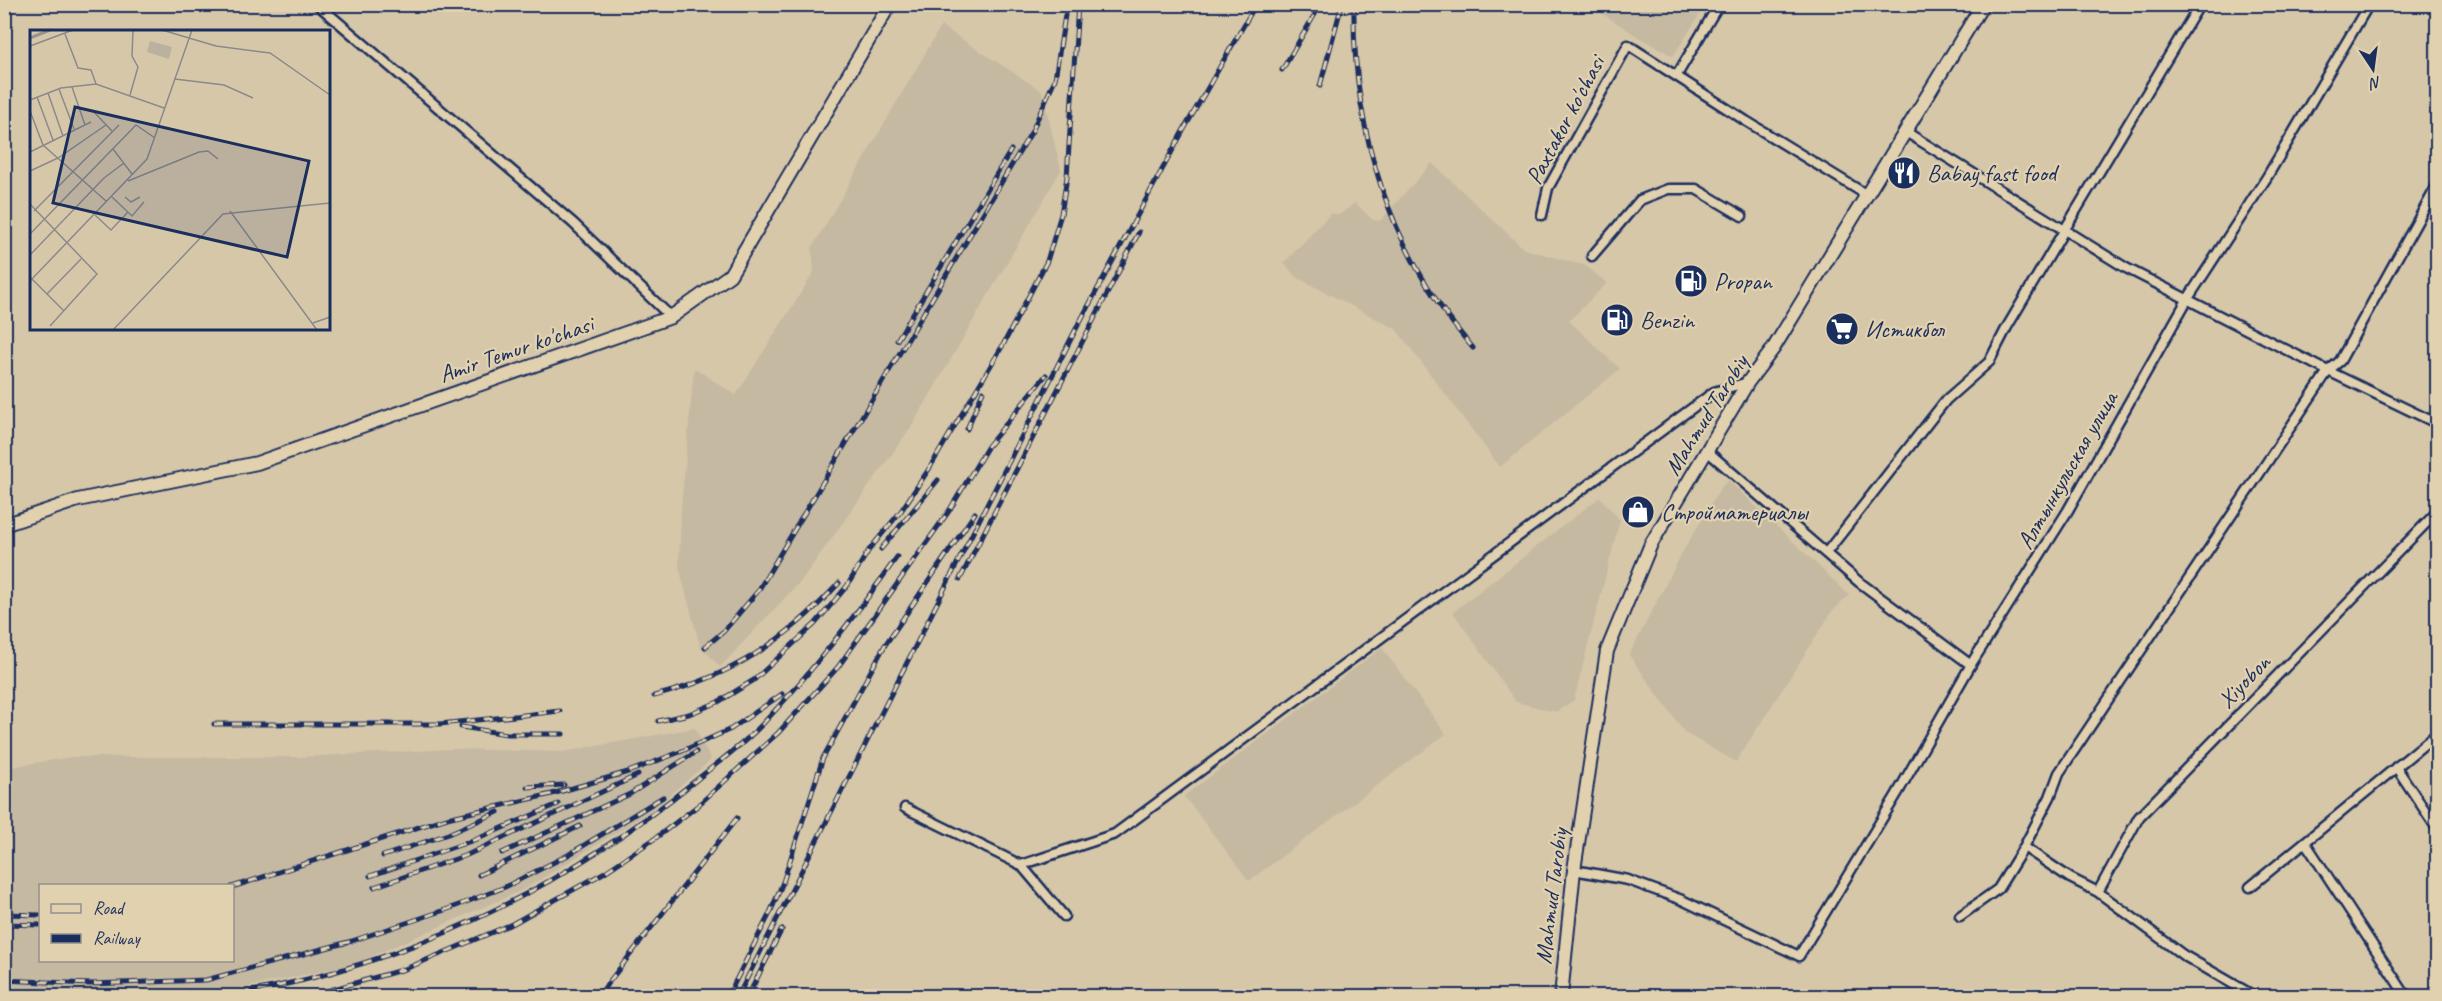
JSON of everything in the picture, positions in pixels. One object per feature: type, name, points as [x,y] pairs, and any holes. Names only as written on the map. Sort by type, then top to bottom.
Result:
[{"type":"main road","name":"Amir Temur ko'chasi","points":[[4,525],[78,500],[257,463],[671,317],[730,274],[890,4]]},
{"type":"main road","name":"Mahmud Tarobiy","points":[[1561,996],[1574,870],[1606,651],[1651,544],[1748,382],[1773,349],[1983,4]]},
{"type":"street","points":[[317,4],[573,223],[671,317]]},
{"type":"street","points":[[1719,4],[1677,75],[1746,122],[1867,195]]},
{"type":"street","points":[[1826,553],[1946,400],[1989,362],[2007,327],[2200,4]]},
{"type":"street","name":"Алтынкульская улица","points":[[1574,870],[1628,880],[1682,900],[1799,956],[1897,794],[1971,665],[2067,512],[2187,300],[2267,177],[2369,4]]},
{"type":"street","name":"Paxtakor ko'chasi","points":[[1542,215],[1548,188],[1613,68],[1628,45],[1677,75]]},
{"type":"street","points":[[1906,132],[2126,268],[2438,424]]},
{"type":"street","points":[[1960,916],[1998,889],[2024,847],[2050,797],[2059,773],[2328,371],[2340,361],[2438,184]]},
{"type":"street","points":[[1592,256],[1640,200],[1668,189],[1696,189],[1742,216]]},
{"type":"street","points":[[1022,865],[1115,834],[1714,392],[1748,382]]},
{"type":"street","points":[[1707,451],[1859,582],[1971,665]]},
{"type":"street","name":"Xiyobon","points":[[2098,892],[2139,817],[2438,512]]},
{"type":"street","points":[[2250,887],[2438,733]]},
{"type":"street","points":[[2396,767],[2438,830]]},
{"type":"street","points":[[905,808],[1022,865],[1064,916]]},
{"type":"street","points":[[2305,842],[2406,996]]},
{"type":"street","points":[[2024,847],[2070,878],[2098,892],[2183,955],[2254,996]]},
{"type":"shaded area","points":[[1589,5],[1706,5],[1673,56]]},
{"type":"shaded area","points":[[941,26],[1042,91],[1061,170],[912,426],[801,581],[720,667],[700,646],[679,567],[681,508],[694,368],[736,395],[814,272],[812,248]]},
{"type":"shaded area","points":[[1432,163],[1524,249],[1586,266],[1607,283],[1569,321],[1620,369],[1500,467],[1396,329],[1296,277],[1284,263],[1331,213],[1339,215],[1355,203],[1373,220],[1380,221]]},
{"type":"shaded area","points":[[1728,480],[1849,595],[1831,613],[1736,762],[1685,733],[1629,655],[1682,553],[1719,490]]},
{"type":"shaded area","points":[[1600,497],[1620,520],[1574,700],[1556,712],[1516,702],[1453,612]]},
{"type":"shaded area","points":[[1382,648],[1446,734],[1249,881],[1184,796]]},
{"type":"shaded area","points":[[695,728],[711,760],[647,814],[525,889],[354,964],[225,992],[5,996],[5,768],[71,757],[300,757],[453,749],[563,752]]},
{"type":"railway","points":[[658,721],[689,714],[718,702],[754,680],[815,624],[847,586],[869,550],[901,511],[929,469],[1003,345],[1047,261],[1061,214],[1067,177],[1078,4]]},
{"type":"railway","points":[[738,996],[1076,329],[1183,131],[1256,4]]},
{"type":"railway","points":[[1282,70],[1321,4]]},
{"type":"railway","points":[[1320,86],[1342,4]]},
{"type":"railway","points":[[1354,4],[1355,51],[1360,98],[1369,143],[1382,188],[1398,231],[1419,272],[1444,311],[1473,348]]},
{"type":"railway","points":[[705,647],[724,631],[758,591],[1032,131],[1055,79],[1065,15]]},
{"type":"railway","points":[[897,340],[1011,150]]},
{"type":"railway","points":[[960,579],[1139,232]]},
{"type":"railway","points":[[309,996],[405,969],[512,924],[605,872],[696,807],[778,733],[838,667],[949,511],[988,446],[1046,375]]},
{"type":"railway","points":[[967,429],[983,391]]},
{"type":"railway","points":[[881,549],[938,480]]},
{"type":"railway","points":[[728,996],[783,882],[823,758],[885,645],[975,513]]},
{"type":"railway","points":[[223,996],[288,984],[351,967],[413,946],[531,891],[588,858],[643,821],[753,734],[821,658],[897,557]]},
{"type":"railway","points":[[654,696],[708,678],[755,654],[798,622],[839,583]]},
{"type":"railway","points":[[234,886],[447,818],[552,794],[628,772],[731,729],[782,694]]},
{"type":"railway","points":[[214,724],[440,724],[560,711]]},
{"type":"railway","points":[[461,727],[507,734],[563,734]]},
{"type":"railway","points":[[502,853],[630,794],[696,752]]},
{"type":"railway","points":[[374,887],[467,855],[638,775]]},
{"type":"railway","points":[[527,787],[564,785]]},
{"type":"railway","points":[[4,980],[90,984],[206,980],[352,941],[451,908],[505,887],[568,855],[663,797]]},
{"type":"railway","points":[[370,876],[477,839],[558,804]]},
{"type":"railway","points":[[383,856],[448,834],[498,812]]},
{"type":"railway","points":[[598,996],[737,818]]},
{"type":"railway","points":[[479,875],[580,826]]},
{"type":"railway","points":[[4,914],[39,915]]},
{"type":"railway","points":[[4,924],[39,925]]},
{"type":"railway","points":[[748,996],[782,929]]},
{"type":"place","name":"Babay fast food","points":[[1904,173]]},
{"type":"place","name":"Propan","points":[[1691,281]]},
{"type":"place","name":"Benzin","points":[[1617,320]]},
{"type":"place","name":"Истикбол","points":[[1842,329]]},
{"type":"place","name":"Стройматериалы","points":[[1638,512]]}]
